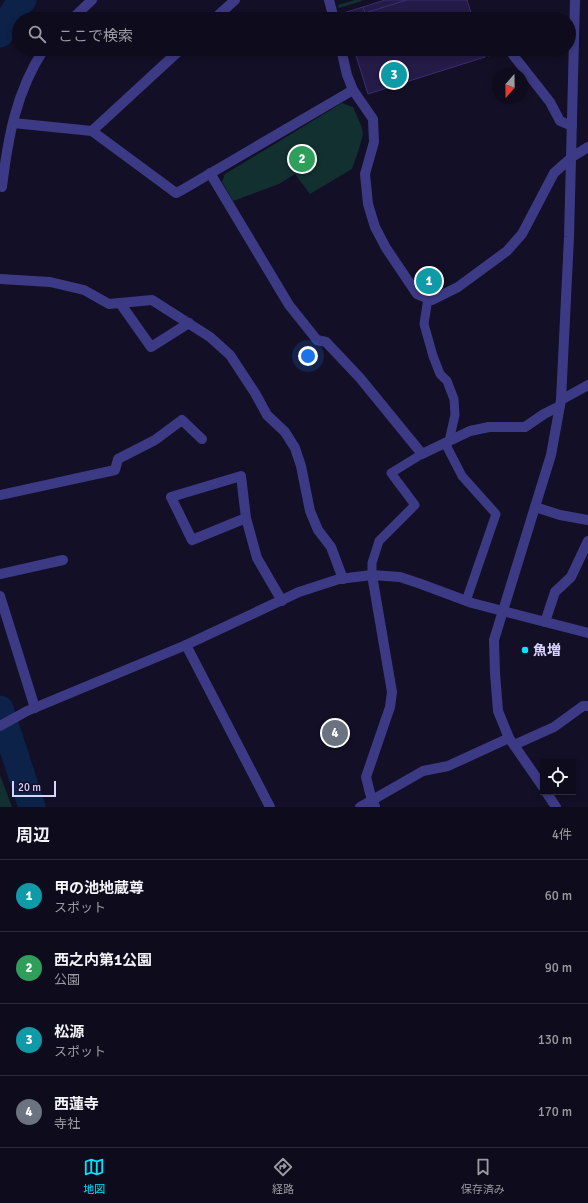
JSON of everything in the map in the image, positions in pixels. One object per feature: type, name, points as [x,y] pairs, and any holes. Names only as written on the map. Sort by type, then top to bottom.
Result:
[{"type":"street","points":[[79,12],[92,0]]},
{"type":"street","points":[[222,12],[235,0]]},
{"type":"street","points":[[329,0],[332,12]]},
{"type":"street","points":[[575,0],[575,12]]},
{"type":"street","points":[[2,187],[7,145],[19,100],[40,56]]},
{"type":"street","points":[[92,131],[173,56]]},
{"type":"street","points":[[343,56],[353,90],[373,119],[374,142],[365,174],[368,204],[375,227],[386,248],[417,294],[432,300],[458,287],[507,251],[522,234],[554,173],[572,157],[588,147]]},
{"type":"street","points":[[514,56],[550,102],[560,121],[572,126]]},
{"type":"street","points":[[540,783],[512,741],[498,711],[494,640],[551,455],[560,403],[572,157],[574,56]]},
{"type":"street","points":[[13,123],[92,131],[176,193],[353,90]]},
{"type":"street","points":[[210,173],[289,305],[317,340],[326,342],[360,378],[422,454],[470,431],[489,427],[525,427],[588,385]]},
{"type":"street","points":[[0,279],[50,282],[84,290],[109,304],[152,300],[210,337],[230,354],[255,393],[266,415],[285,432],[295,448],[301,466],[310,511],[318,530],[332,547],[343,579]]},
{"type":"street","points":[[120,303],[151,347],[189,323]]},
{"type":"street","points":[[0,495],[115,470],[118,459],[155,440],[182,420],[202,439]]},
{"type":"street","points":[[246,518],[192,540],[171,497],[241,476],[246,518],[257,558],[282,601]]},
{"type":"street","points":[[535,507],[560,515],[588,520]]},
{"type":"street","points":[[545,622],[556,592],[571,577],[588,541]]},
{"type":"street","points":[[0,574],[63,560]]},
{"type":"street","points":[[372,575],[392,692],[390,707],[366,777],[374,804]]},
{"type":"street","points":[[0,726],[31,710],[186,645],[299,592],[343,579],[372,575],[400,578],[421,584],[466,601],[545,622],[587,630]]},
{"type":"street","points":[[0,596],[31,710]]},
{"type":"street","points":[[186,645],[270,807]]},
{"type":"street","points":[[360,807],[374,804],[423,771],[448,766],[512,741],[554,727],[583,706],[588,706]]},
{"type":"street","points":[[548,795],[556,807]]},
{"type":"lane","points":[[428,298],[424,324],[432,356],[440,374],[447,381],[454,399],[455,415],[447,442],[462,476],[496,514],[466,601]]},
{"type":"lane","points":[[372,575],[372,563],[379,542],[414,505],[390,473],[422,454]]},
{"type":"green space","points":[[355,0],[362,1],[339,8],[338,5]]},
{"type":"green space","points":[[342,103],[353,107],[361,125],[363,134],[352,169],[310,194],[295,174],[279,184],[233,201],[222,182],[225,174]]},
{"type":"green space","points":[[0,775],[12,807],[0,807]]},
{"type":"building","points":[[385,0],[407,0],[368,12],[365,12],[363,7]]},
{"type":"building","points":[[407,0],[467,0],[471,12],[368,12]]},
{"type":"building","points":[[363,7],[365,12],[346,12]]},
{"type":"building","points":[[356,56],[485,57],[368,94]]},
{"type":"waterway","points":[[14,12],[23,0]]},
{"type":"waterway","points":[[0,34],[12,15]]},
{"type":"waterway","points":[[0,709],[32,807]]},
{"type":"place","name":"松源","points":[[394,75]]},
{"type":"place","name":"西之内第1公園","points":[[302,159]]},
{"type":"place","name":"甲の池地蔵尊","points":[[429,281]]},
{"type":"place","name":"魚増","points":[[525,650]]},
{"type":"place","name":"西蓮寺","points":[[335,733]]}]
